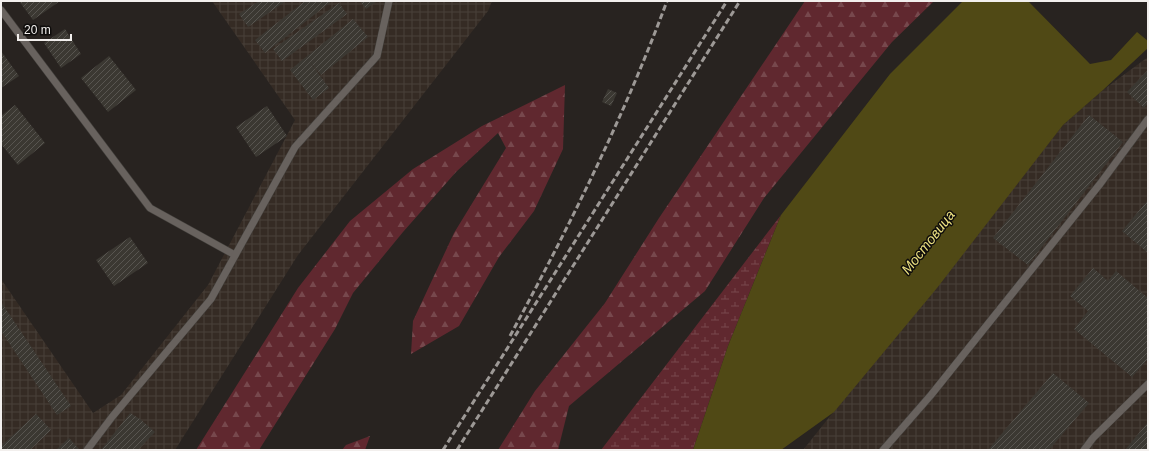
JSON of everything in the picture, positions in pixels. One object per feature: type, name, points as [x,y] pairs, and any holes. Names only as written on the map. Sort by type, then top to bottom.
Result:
[{"type":"lane","points":[[87,450],[112,417],[211,299],[295,147],[377,56],[389,1]]},
{"type":"lane","points":[[1,10],[150,208],[235,255]]},
{"type":"lane","points":[[883,450],[931,395],[1100,184],[1148,118]]},
{"type":"lane","points":[[1084,450],[1148,384]]},
{"type":"shaded area","points":[[212,1],[492,1],[488,11],[298,255],[175,450],[1,450],[1,279],[93,413],[121,395],[208,285],[295,120]]},
{"type":"shaded area","points":[[1148,57],[1148,450],[803,450],[1063,125],[1103,90]]},
{"type":"green space","points":[[805,1],[934,1],[892,42],[764,198],[705,291],[569,406],[558,450],[498,450],[535,391],[605,303],[659,218]]},
{"type":"green space","points":[[565,85],[563,149],[534,211],[499,257],[459,326],[411,354],[413,321],[454,233],[506,148],[498,133],[456,172],[403,232],[353,293],[335,329],[259,450],[196,450],[298,288],[350,221],[413,169],[482,126]]},
{"type":"green space","points":[[781,215],[728,346],[693,450],[601,450]]},
{"type":"green space","points":[[370,436],[365,450],[342,450],[346,445]]},
{"type":"water","name":"Мостовица","points":[[963,1],[1028,1],[1090,64],[1111,60],[1137,32],[1148,41],[1148,48],[1063,125],[937,288],[834,412],[781,450],[693,450],[728,346],[781,215],[890,74]]},
{"type":"building","points":[[19,1],[60,1],[33,20]]},
{"type":"building","points":[[259,1],[286,1],[248,27],[239,14]]},
{"type":"building","points":[[305,1],[332,1],[265,53],[255,40]]},
{"type":"building","points":[[360,1],[377,1],[366,9]]},
{"type":"building","points":[[339,3],[347,14],[282,61],[273,49]]},
{"type":"building","points":[[353,19],[368,37],[321,75],[310,62],[329,88],[313,100],[290,70]]},
{"type":"building","points":[[65,29],[81,54],[61,68],[44,43]]},
{"type":"building","points":[[1,51],[19,76],[1,88]]},
{"type":"building","points":[[109,56],[136,90],[108,112],[81,78]]},
{"type":"building","points":[[1148,70],[1148,103],[1144,108],[1127,92]]},
{"type":"building","points":[[608,89],[617,93],[611,106],[602,102]]},
{"type":"building","points":[[15,105],[45,143],[18,165],[1,144],[1,116]]},
{"type":"building","points":[[267,106],[287,136],[256,157],[236,127]]},
{"type":"building","points":[[1089,115],[1123,142],[1028,265],[993,238]]},
{"type":"building","points":[[1148,200],[1148,253],[1122,231]]},
{"type":"building","points":[[130,237],[148,263],[114,286],[96,260]]},
{"type":"building","points":[[1093,268],[1108,281],[1116,271],[1148,298],[1148,359],[1132,377],[1074,329],[1088,311],[1070,296]]},
{"type":"building","points":[[1,302],[71,406],[57,415],[1,331]]},
{"type":"building","points":[[1053,373],[1089,403],[1049,450],[988,450]]},
{"type":"building","points":[[130,413],[140,419],[155,432],[138,450],[101,450]]},
{"type":"building","points":[[36,414],[51,430],[30,450],[1,450],[1,446]]},
{"type":"building","points":[[1148,422],[1148,450],[1125,450]]},
{"type":"building","points":[[69,438],[80,450],[56,450]]},
{"type":"railway","points":[[510,336],[574,213],[614,129],[633,87],[667,1]]},
{"type":"railway","points":[[443,450],[727,1]]},
{"type":"railway","points":[[457,450],[740,1]]}]
